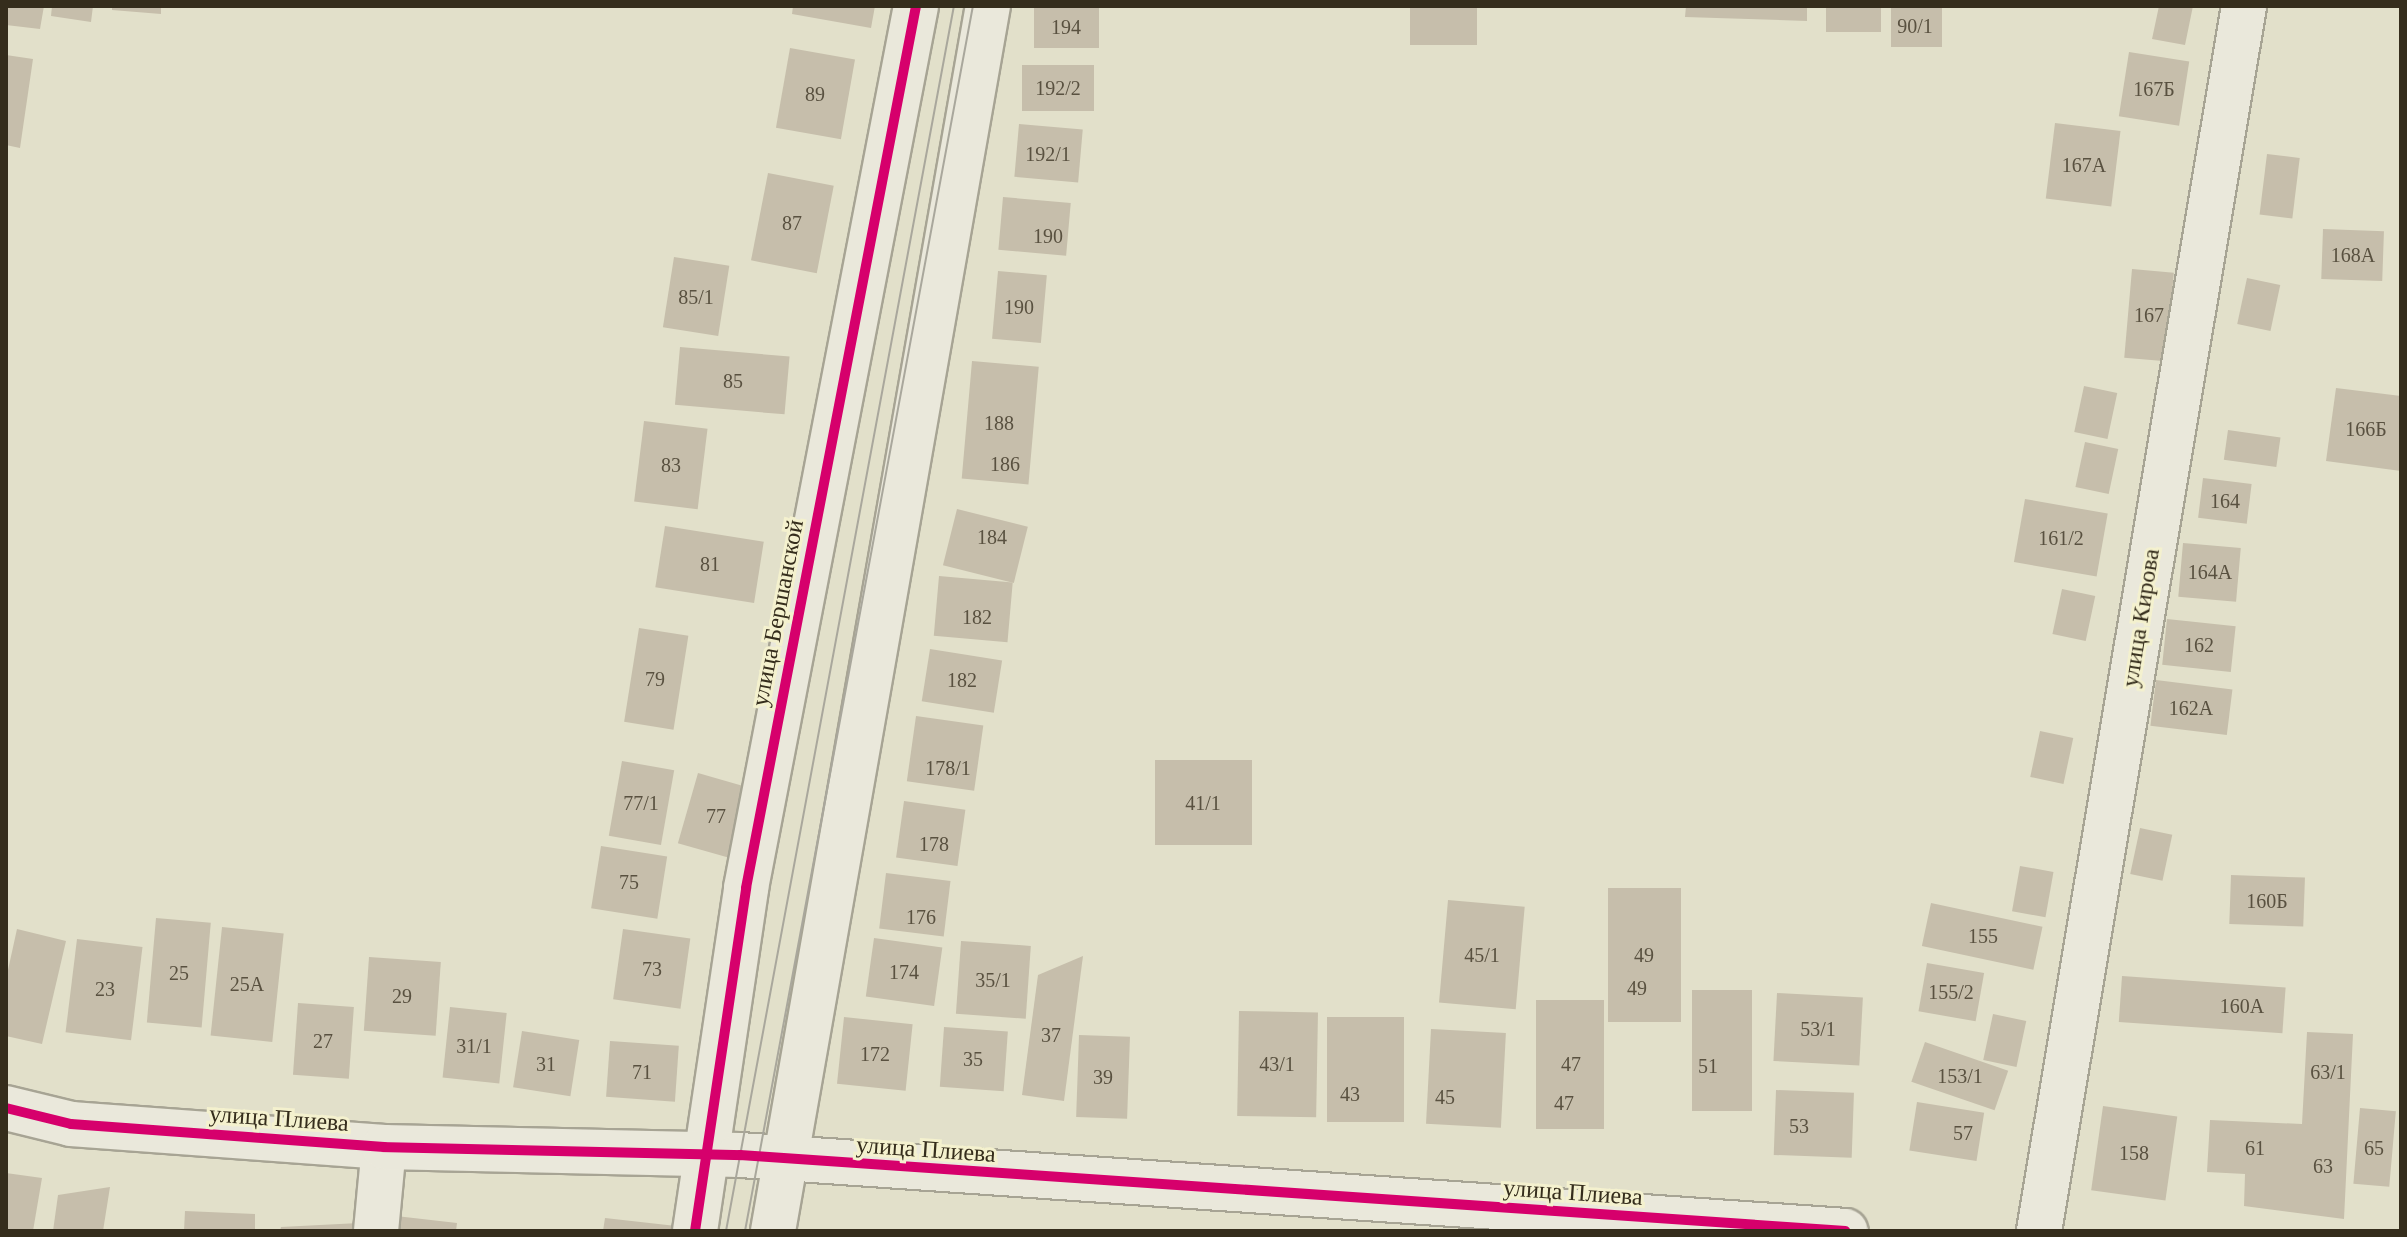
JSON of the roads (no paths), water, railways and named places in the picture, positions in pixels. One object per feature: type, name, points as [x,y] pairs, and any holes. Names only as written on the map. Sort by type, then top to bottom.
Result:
[{"type":"street","name":"улица Бершанской","points":[[695,1231],[709,1156],[746,888],[916,6]]},
{"type":"street","points":[[773,1231],[988,6]]},
{"type":"street","name":"улица Кирова","points":[[2039,1231],[2244,6]]},
{"type":"street","name":"улица Плиева","points":[[6,1108],[71,1124],[384,1147],[786,1160],[1845,1231]]},
{"type":"street","points":[[376,1231],[384,1147]]},
{"type":"tram line","points":[[726,1231],[954,6]]},
{"type":"tram line","points":[[745,1231],[973,6]]}]
